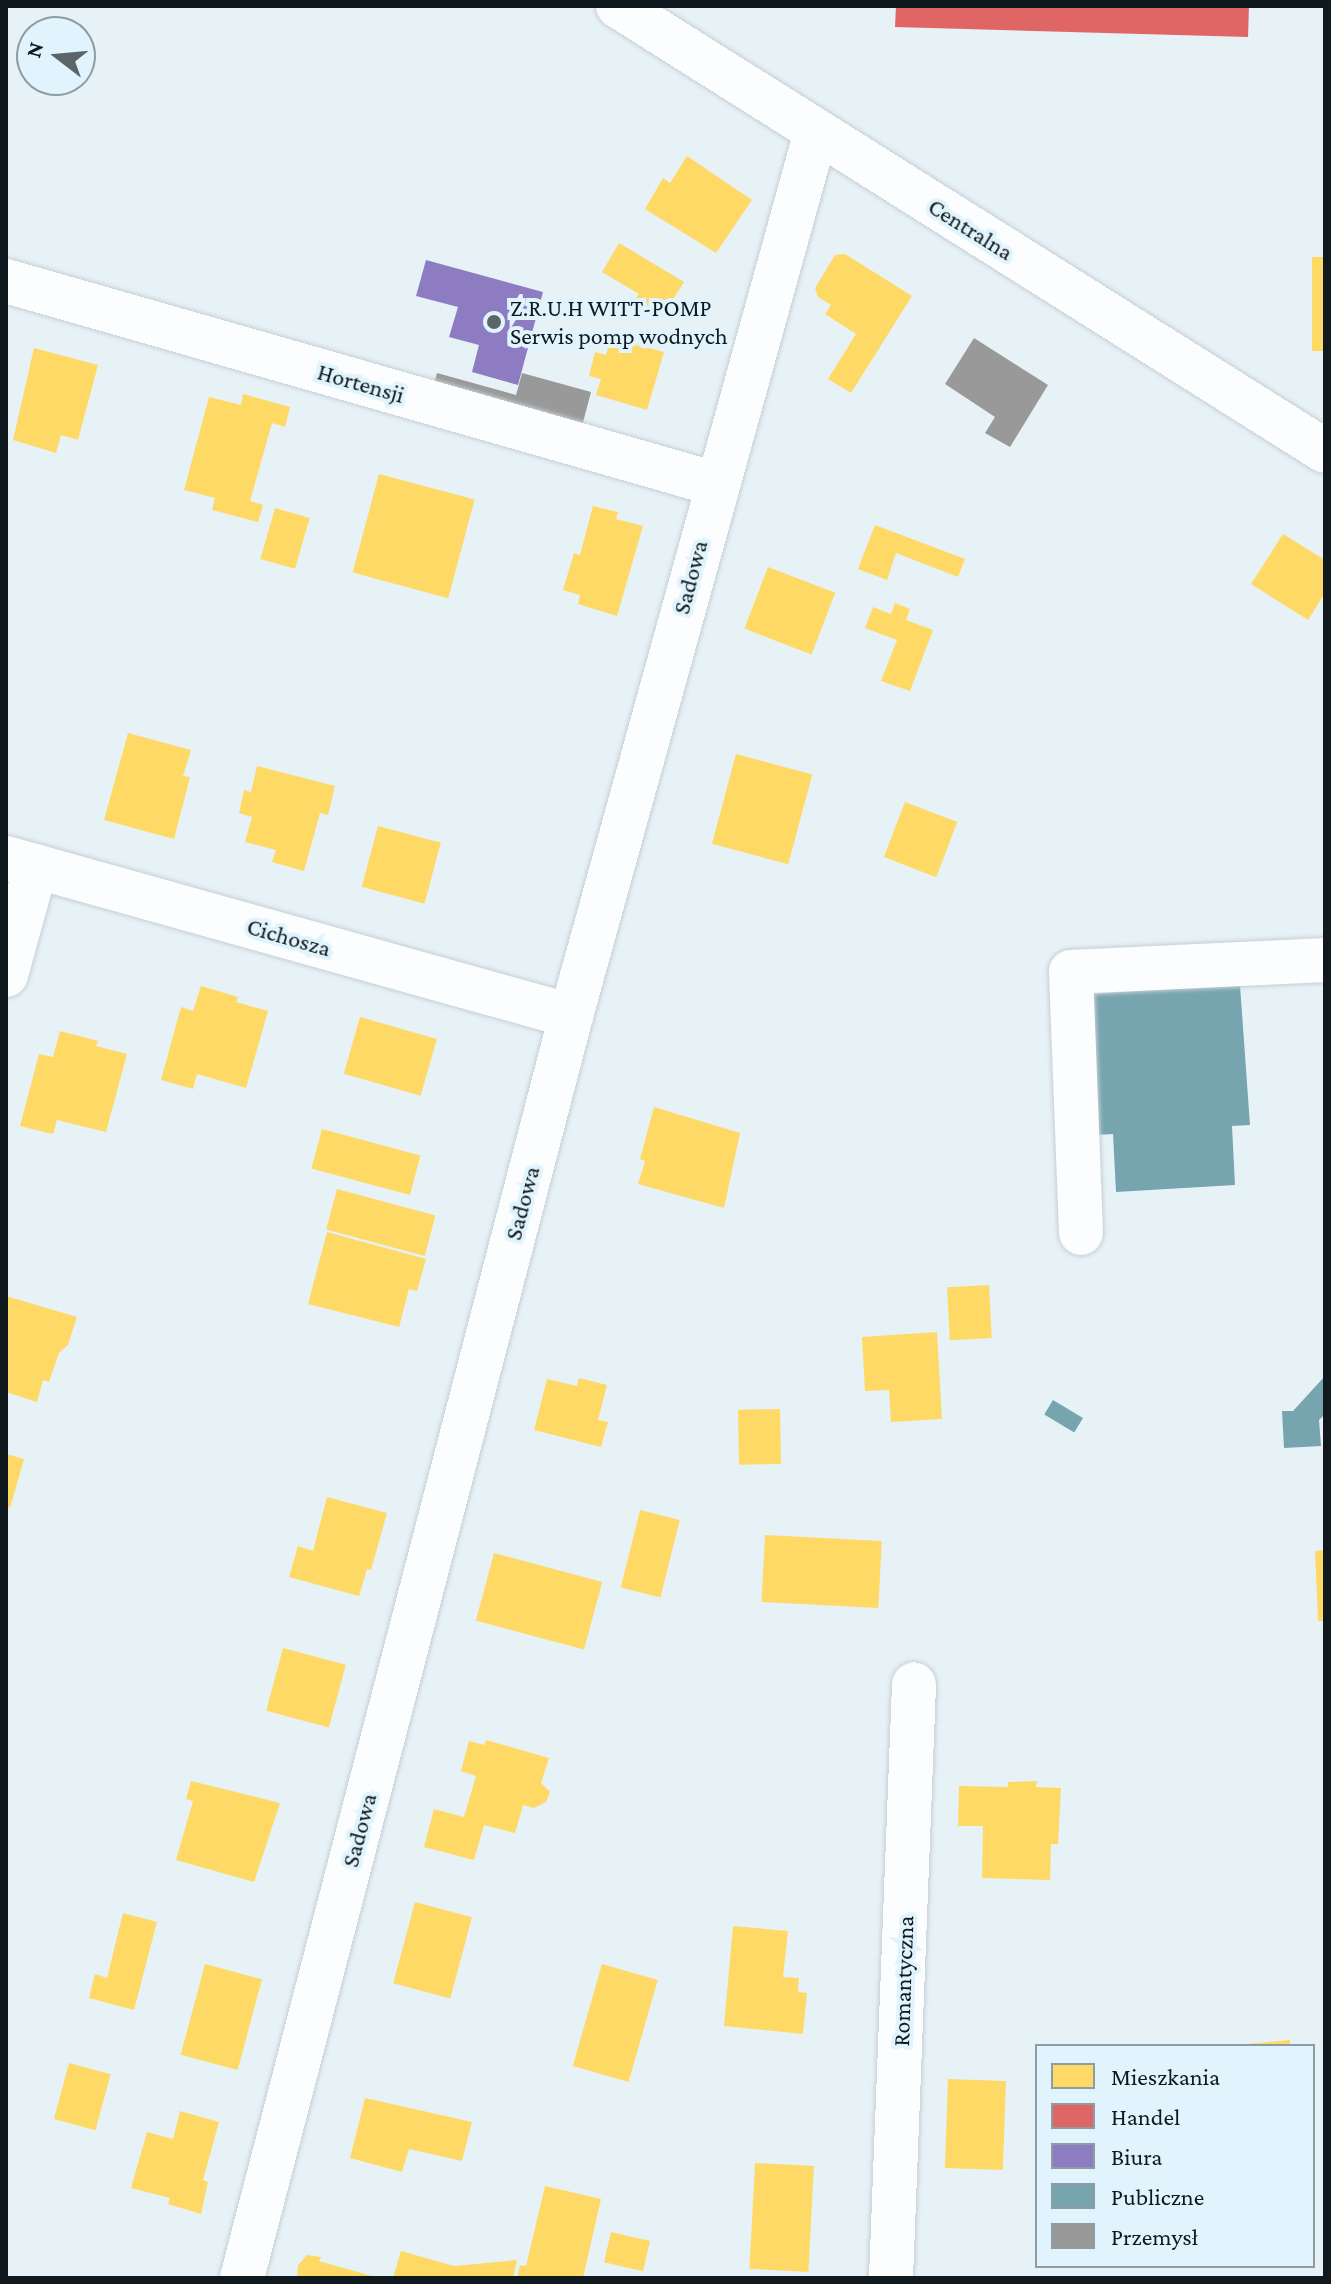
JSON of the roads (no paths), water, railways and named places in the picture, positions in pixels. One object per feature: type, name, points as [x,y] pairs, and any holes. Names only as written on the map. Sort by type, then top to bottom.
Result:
[{"type":"street","name":"Centralna","points":[[618,6],[1325,451]]},
{"type":"street","name":"Sadowa","points":[[242,2278],[571,1016],[816,132]]},
{"type":"street","name":"Hortensji","points":[[6,281],[716,484]]},
{"type":"street","name":"Cichosza","points":[[21,862],[571,1016]]},
{"type":"street","points":[[6,975],[21,862]]},
{"type":"street","points":[[1081,1233],[1071,972],[1325,960]]},
{"type":"street","name":"Romantyczna","points":[[891,2278],[914,1684]]},
{"type":"place","name":"Z.R.U.H WITT-POMP Serwis pomp wodnych","points":[[494,322]]}]
